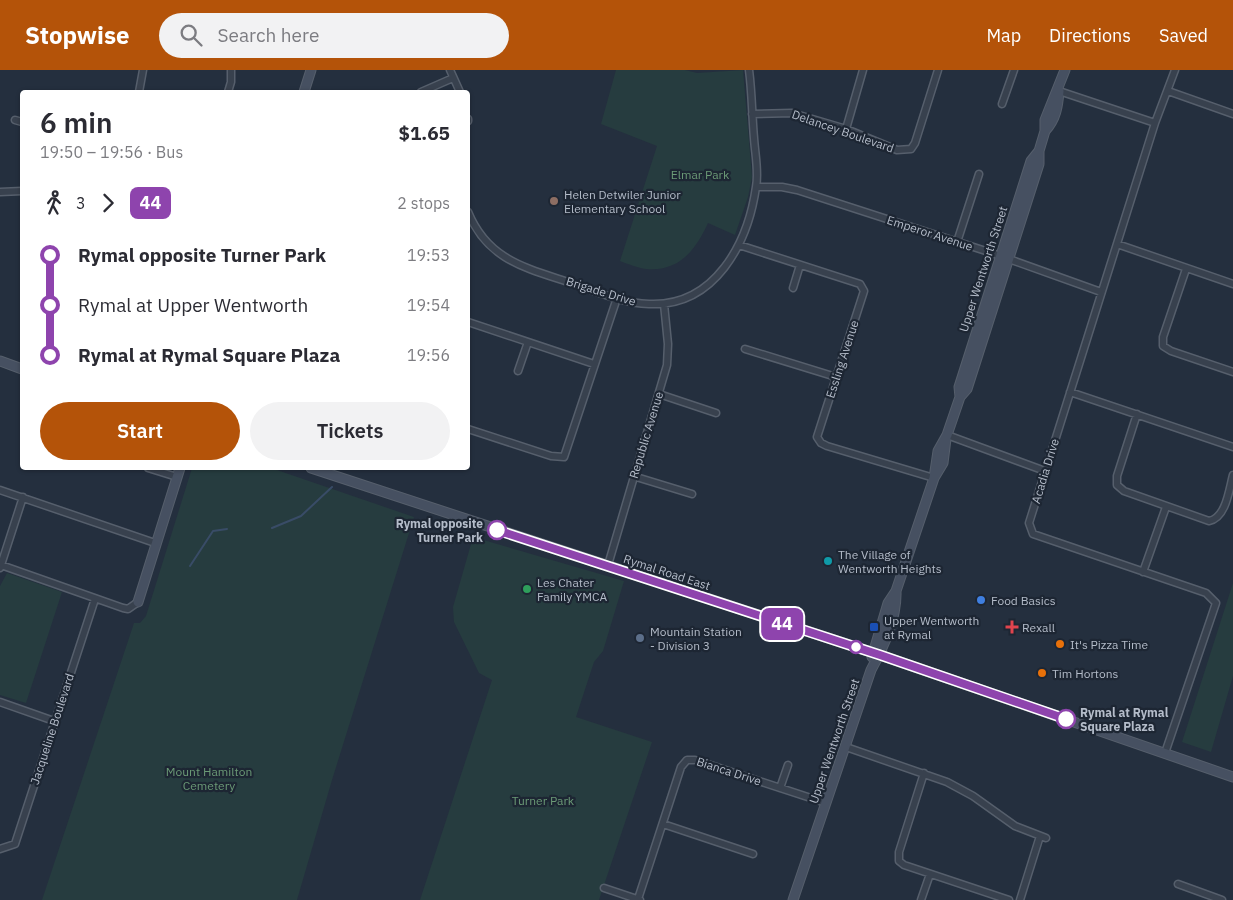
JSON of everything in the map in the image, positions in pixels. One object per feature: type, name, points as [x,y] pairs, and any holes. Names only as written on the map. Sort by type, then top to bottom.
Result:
[{"type":"main road","points":[[305,90],[311,70]]},
{"type":"main road","name":"Upper Wentworth Street","points":[[793,900],[876,654],[897,605],[896,591],[934,478],[942,463],[946,436],[960,396],[959,387],[1004,258],[1031,161],[1039,151],[1045,131],[1052,123],[1058,105],[1059,90],[1065,70]]},
{"type":"main road","points":[[0,362],[20,369]]},
{"type":"main road","points":[[138,602],[179,470]]},
{"type":"main road","name":"Rymal Road East","points":[[334,471],[1233,777]]},
{"type":"street","points":[[139,90],[143,70]]},
{"type":"street","points":[[229,90],[231,70]]},
{"type":"street","points":[[450,70],[459,90]]},
{"type":"street","name":"Brigade Drive","points":[[470,227],[494,251],[514,263],[617,298],[638,303],[664,304],[686,298],[710,284],[726,267],[739,245],[756,187],[749,70]]},
{"type":"street","points":[[846,129],[864,70]]},
{"type":"street","name":"Delancey Boulevard","points":[[752,114],[792,113],[846,129],[897,150],[911,149],[915,143],[938,70]]},
{"type":"street","points":[[1002,104],[1014,70]]},
{"type":"street","name":"Acadia Drive","points":[[1165,753],[1216,603],[1206,593],[1033,534],[1029,523],[1155,123],[1174,70]]},
{"type":"street","points":[[426,90],[453,78]]},
{"type":"street","points":[[1059,90],[1155,123]]},
{"type":"street","points":[[1168,90],[1233,114]]},
{"type":"street","points":[[957,242],[979,174]]},
{"type":"street","name":"Emperor Avenue","points":[[756,187],[782,187],[797,190],[957,242],[1101,292]]},
{"type":"street","points":[[0,192],[20,191]]},
{"type":"street","points":[[1117,244],[1233,284]]},
{"type":"street","name":"Essling Avenue","points":[[739,245],[860,284],[864,291],[817,437],[821,443],[934,478]]},
{"type":"street","points":[[793,288],[800,265]]},
{"type":"street","points":[[1186,269],[1163,337],[1163,346],[1233,372]]},
{"type":"street","points":[[470,430],[551,456],[564,457],[617,298]]},
{"type":"street","name":"Republic Avenue","points":[[608,565],[659,394],[668,355],[664,304]]},
{"type":"street","points":[[470,323],[594,364]]},
{"type":"street","points":[[518,371],[528,342]]},
{"type":"street","points":[[744,349],[836,377]]},
{"type":"street","points":[[1070,392],[1233,447]]},
{"type":"street","points":[[659,394],[716,413]]},
{"type":"street","points":[[1137,414],[1117,476],[1117,485],[1124,491],[1209,521],[1216,520],[1222,512],[1233,475]]},
{"type":"street","points":[[946,436],[1045,471]]},
{"type":"street","points":[[154,470],[177,477]]},
{"type":"street","points":[[633,476],[692,494]]},
{"type":"street","points":[[0,490],[155,543]]},
{"type":"street","points":[[23,497],[1,567],[128,610],[138,602]]},
{"type":"street","points":[[1143,572],[1166,507]]},
{"type":"street","name":"Jacqueline Boulevard","points":[[0,849],[15,844],[54,721],[96,599]]},
{"type":"street","points":[[0,702],[54,721]]},
{"type":"street","points":[[846,747],[924,773],[966,792],[1015,826],[1043,837],[1020,900]]},
{"type":"street","name":"Bianca Drive","points":[[639,900],[681,768],[689,760],[826,803]]},
{"type":"street","points":[[780,788],[788,765]]},
{"type":"street","points":[[924,773],[898,858],[904,865],[1009,900]]},
{"type":"street","points":[[663,824],[753,854]]},
{"type":"street","points":[[922,900],[930,874]]},
{"type":"street","points":[[1178,884],[1209,898],[1222,900]]},
{"type":"street","points":[[604,888],[639,900]]},
{"type":"green space","name":"Elmar Park","points":[[616,70],[685,70],[697,73],[743,70],[752,177],[748,197],[735,235],[708,223],[692,250],[677,263],[668,267],[646,269],[620,261],[657,146],[601,124]]},
{"type":"green space","name":"Mount Hamilton Cemetery","points":[[191,470],[277,470],[414,517],[332,780],[297,900],[42,900],[134,623],[140,623],[146,616]]},
{"type":"green space","name":"Turner Park","points":[[473,537],[624,581],[603,651],[594,662],[576,717],[652,742],[599,900],[420,900],[492,680],[479,673],[454,622],[453,607]]},
{"type":"green space","points":[[7,573],[62,592],[26,703],[0,695],[0,586]]},
{"type":"green space","points":[[1233,583],[1233,676],[1211,752],[1182,742]]},
{"type":"waterway","points":[[272,528],[301,516],[332,487]]},
{"type":"waterway","points":[[190,566],[213,531],[227,529]]},
{"type":"bus line","name":"44","points":[[497,530],[880,655],[1066,719]]},
{"type":"place","name":"Helen Detwiler Junior Elementary School","points":[[554,201]]},
{"type":"place","name":"Rymal opposite Turner Park","points":[[497,530]]},
{"type":"place","name":"The Village of Wentworth Heights","points":[[828,561]]},
{"type":"place","name":"Les Chater Family YMCA","points":[[527,589]]},
{"type":"place","name":"Food Basics","points":[[981,600]]},
{"type":"place","name":"Upper Wentworth at Rymal","points":[[874,627]]},
{"type":"place","name":"Rexall","points":[[1012,627]]},
{"type":"place","name":"Mountain Station - Division 3","points":[[640,638]]},
{"type":"place","name":"It's Pizza Time","points":[[1060,644]]},
{"type":"place","name":"Tim Hortons","points":[[1042,673]]},
{"type":"place","name":"Rymal at Rymal Square Plaza","points":[[1066,719]]}]
